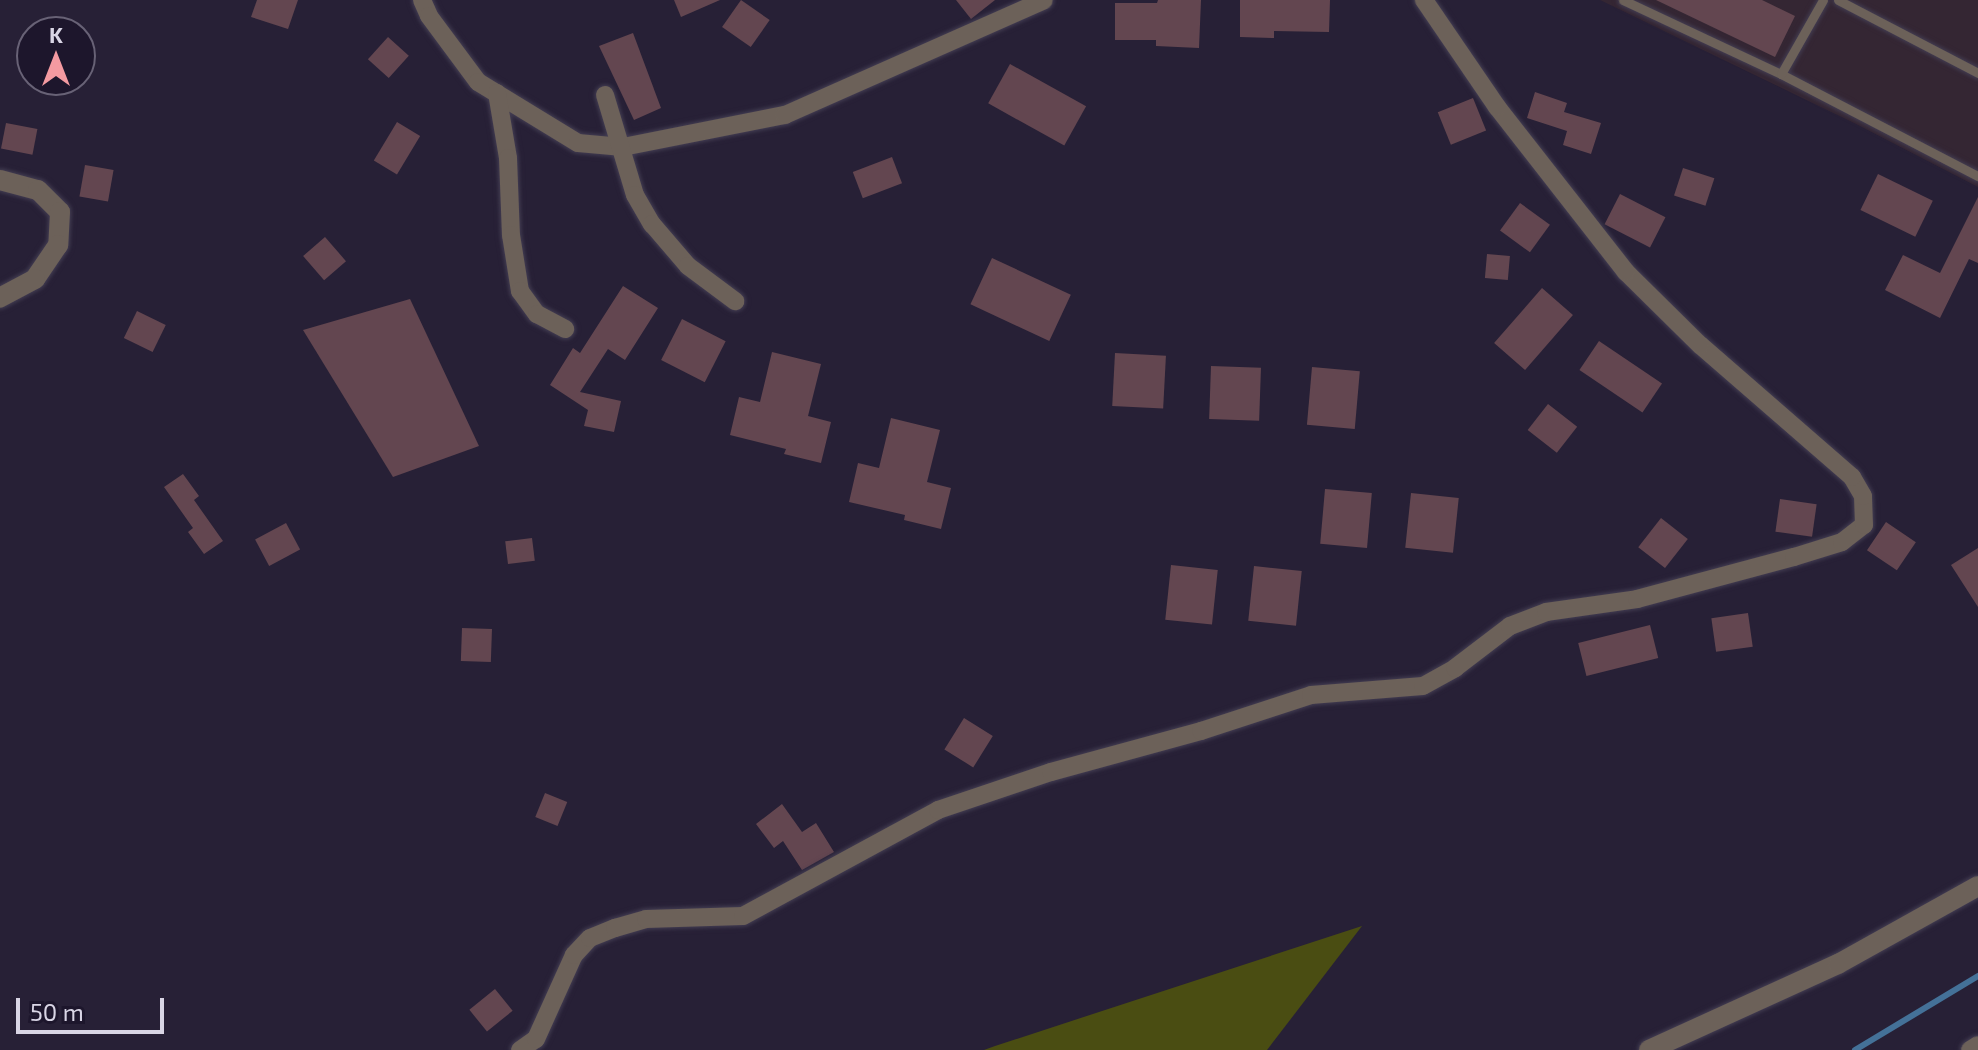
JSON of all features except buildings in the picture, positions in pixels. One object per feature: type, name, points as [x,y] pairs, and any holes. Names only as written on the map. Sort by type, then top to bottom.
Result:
[{"type":"street","points":[[422,0],[429,16],[478,82],[578,143],[623,147],[785,115],[1044,0]]},
{"type":"street","points":[[520,1050],[536,1039],[574,955],[590,938],[615,928],[646,919],[743,916],[938,810],[1051,772],[1201,731],[1311,695],[1423,686],[1455,668],[1510,626],[1546,612],[1637,599],[1794,557],[1842,542],[1864,525],[1863,496],[1852,477],[1700,345],[1626,272],[1497,107],[1424,0]]},
{"type":"street","points":[[497,93],[508,158],[511,235],[520,291],[537,314],[565,329]]},
{"type":"street","points":[[605,95],[635,195],[652,224],[688,266],[735,301]]},
{"type":"street","points":[[0,180],[38,190],[60,212],[58,245],[35,279],[0,298]]},
{"type":"street","points":[[1649,1050],[1838,964],[1978,886]]},
{"type":"street","points":[[1970,1050],[1978,1045]]},
{"type":"lane","points":[[1623,0],[1781,74],[1978,176]]},
{"type":"lane","points":[[1781,74],[1823,0]]},
{"type":"lane","points":[[1838,0],[1978,73]]},
{"type":"shaded area","points":[[1600,0],[1978,0],[1978,187],[1856,124]]},
{"type":"shaded area","points":[[1362,926],[1267,1050],[984,1050],[995,1046]]},
{"type":"waterway","points":[[1855,1050],[1978,976]]}]
